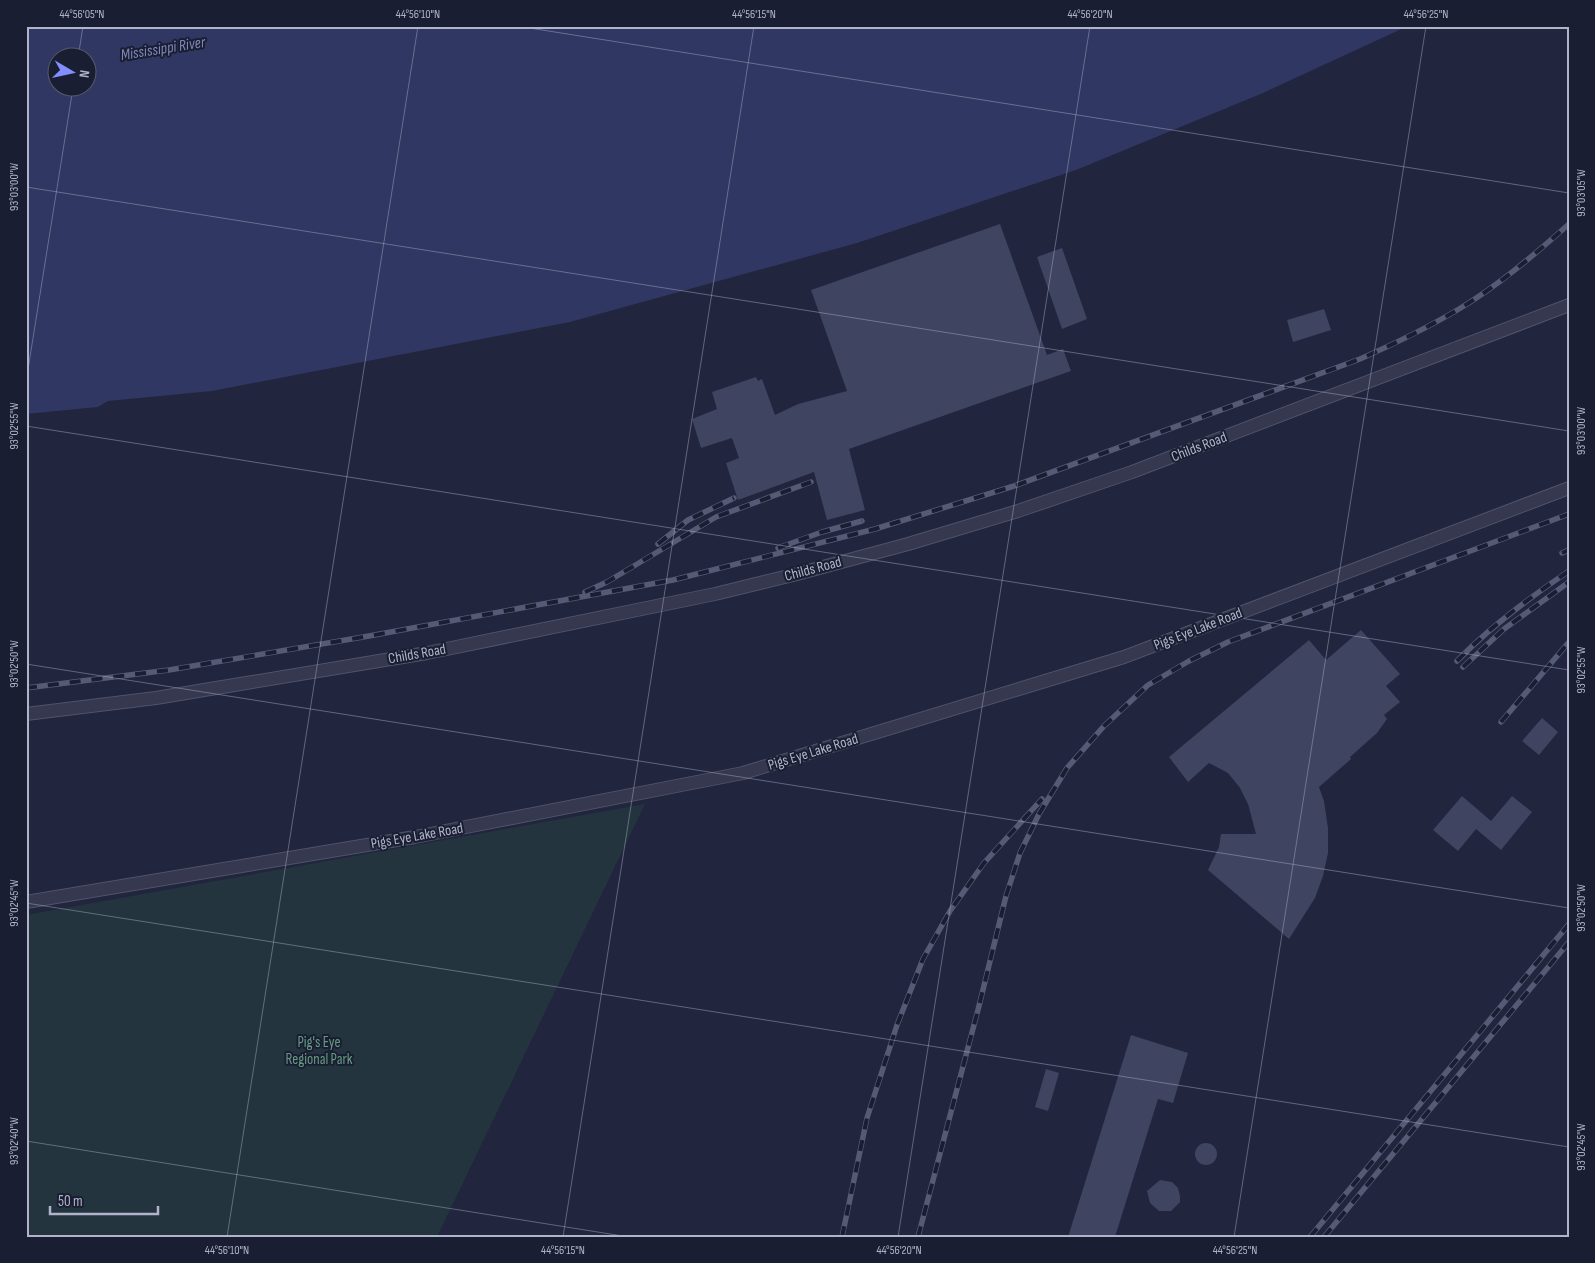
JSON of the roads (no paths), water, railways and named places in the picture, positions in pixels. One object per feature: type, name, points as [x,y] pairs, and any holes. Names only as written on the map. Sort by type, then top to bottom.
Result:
[{"type":"street","name":"Childs Road","points":[[26,714],[156,698],[427,653],[709,595],[797,574],[908,544],[1018,511],[1132,472],[1569,305]]},
{"type":"street","name":"Pigs Eye Lake Road","points":[[26,902],[415,837],[743,773],[1124,657],[1569,488]]},
{"type":"water","name":"Mississippi River","points":[[26,26],[1408,26],[1263,93],[1076,170],[857,243],[570,322],[212,391],[108,401],[98,407],[26,414]]},
{"type":"railway","points":[[26,688],[169,670],[369,636],[673,580],[875,529],[1014,486],[1360,359],[1398,342],[1474,300],[1516,269],[1569,224]]},
{"type":"railway","points":[[585,592],[607,582],[716,517],[811,482]]},
{"type":"railway","points":[[658,544],[688,520],[734,498]]},
{"type":"railway","points":[[918,1237],[1006,896],[1020,853],[1039,814],[1067,768],[1104,726],[1148,685],[1189,661],[1228,642],[1569,514]]},
{"type":"railway","points":[[778,548],[822,532],[862,521]]},
{"type":"railway","points":[[1562,553],[1569,550]]},
{"type":"railway","points":[[1457,661],[1511,613],[1569,571]]},
{"type":"railway","points":[[1463,667],[1504,629],[1569,582]]},
{"type":"railway","points":[[1501,722],[1569,642]]},
{"type":"railway","points":[[842,1237],[867,1118],[897,1025],[923,959],[950,911],[984,863],[1042,799]]},
{"type":"railway","points":[[1310,1237],[1569,924]]},
{"type":"railway","points":[[1324,1237],[1569,942]]},
{"type":"park label","name":"Pig's Eye Regional Park","points":[[319,1050]]}]
